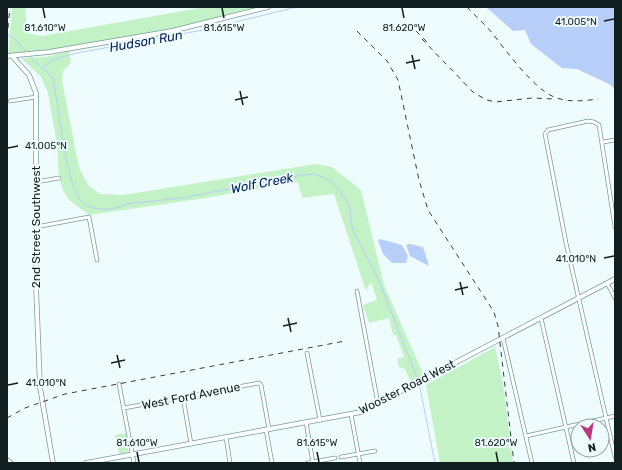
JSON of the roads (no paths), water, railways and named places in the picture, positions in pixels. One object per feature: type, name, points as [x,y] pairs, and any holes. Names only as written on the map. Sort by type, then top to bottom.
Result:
[{"type":"main road","points":[[7,56],[32,54],[172,31],[268,7]]},
{"type":"main road","name":"2nd Street Southwest","points":[[12,56],[29,75],[36,96],[36,292],[40,387],[53,463]]},
{"type":"main road","name":"Wooster Road West","points":[[86,463],[361,412],[615,279]]},
{"type":"main road","points":[[7,460],[11,463]]},
{"type":"street","points":[[10,101],[36,96]]},
{"type":"street","points":[[615,228],[601,128],[598,123],[588,121],[548,130],[545,134],[606,418],[615,416]]},
{"type":"street","points":[[603,142],[615,140]]},
{"type":"street","points":[[36,182],[59,178]]},
{"type":"street","points":[[36,227],[89,217],[97,260]]},
{"type":"street","points":[[607,283],[615,298]]},
{"type":"street","points":[[357,291],[378,404]]},
{"type":"street","points":[[541,318],[574,463]]},
{"type":"street","points":[[503,338],[532,463]]},
{"type":"street","points":[[307,353],[320,420]]},
{"type":"street","name":"West Ford Avenue","points":[[124,408],[259,383],[261,385],[267,429]]},
{"type":"street","points":[[119,384],[134,463]]},
{"type":"street","points":[[183,397],[191,444]]},
{"type":"street","points":[[351,414],[360,463]]},
{"type":"street","points":[[306,422],[313,463]]},
{"type":"street","points":[[526,436],[570,426]]},
{"type":"street","points":[[267,429],[272,463]]},
{"type":"street","points":[[610,435],[615,457]]},
{"type":"street","points":[[226,437],[230,463]]},
{"type":"street","points":[[341,457],[376,451]]},
{"type":"street","points":[[307,463],[335,458]]},
{"type":"water","points":[[486,7],[615,7],[615,90],[611,85],[577,69],[562,68],[531,44],[525,30],[513,31]]},
{"type":"water","points":[[380,239],[402,245],[408,256],[406,263],[392,263],[383,254],[378,240]]},
{"type":"water","points":[[410,244],[423,247],[429,266],[410,256],[406,245]]},
{"type":"waterway","name":"Hudson Run","points":[[44,67],[52,60],[77,53],[203,30],[297,7]]},
{"type":"waterway","name":"Wolf Creek","points":[[7,35],[13,37],[27,53]]},
{"type":"waterway","name":"Wolf Creek","points":[[29,55],[53,78],[63,142],[75,191],[80,200],[90,207],[102,209],[115,208],[126,204],[181,198],[302,175],[314,174],[325,178],[334,184],[350,208],[351,223],[355,235],[377,276],[418,380]]},
{"type":"waterway","name":"Wolf Creek","points":[[419,383],[435,463]]},
{"type":"railway","points":[[7,38],[10,7]]},
{"type":"railway","points":[[467,7],[490,30],[512,59],[545,92],[552,96],[569,101],[598,99]]},
{"type":"railway","points":[[409,24],[427,42]]},
{"type":"railway","points":[[357,31],[387,61],[398,80],[419,180],[428,210],[494,312],[498,326],[514,463]]},
{"type":"railway","points":[[422,39],[474,93],[487,100],[495,102],[532,98],[554,99]]},
{"type":"railway","points":[[7,418],[25,408],[65,394],[345,341]]}]
